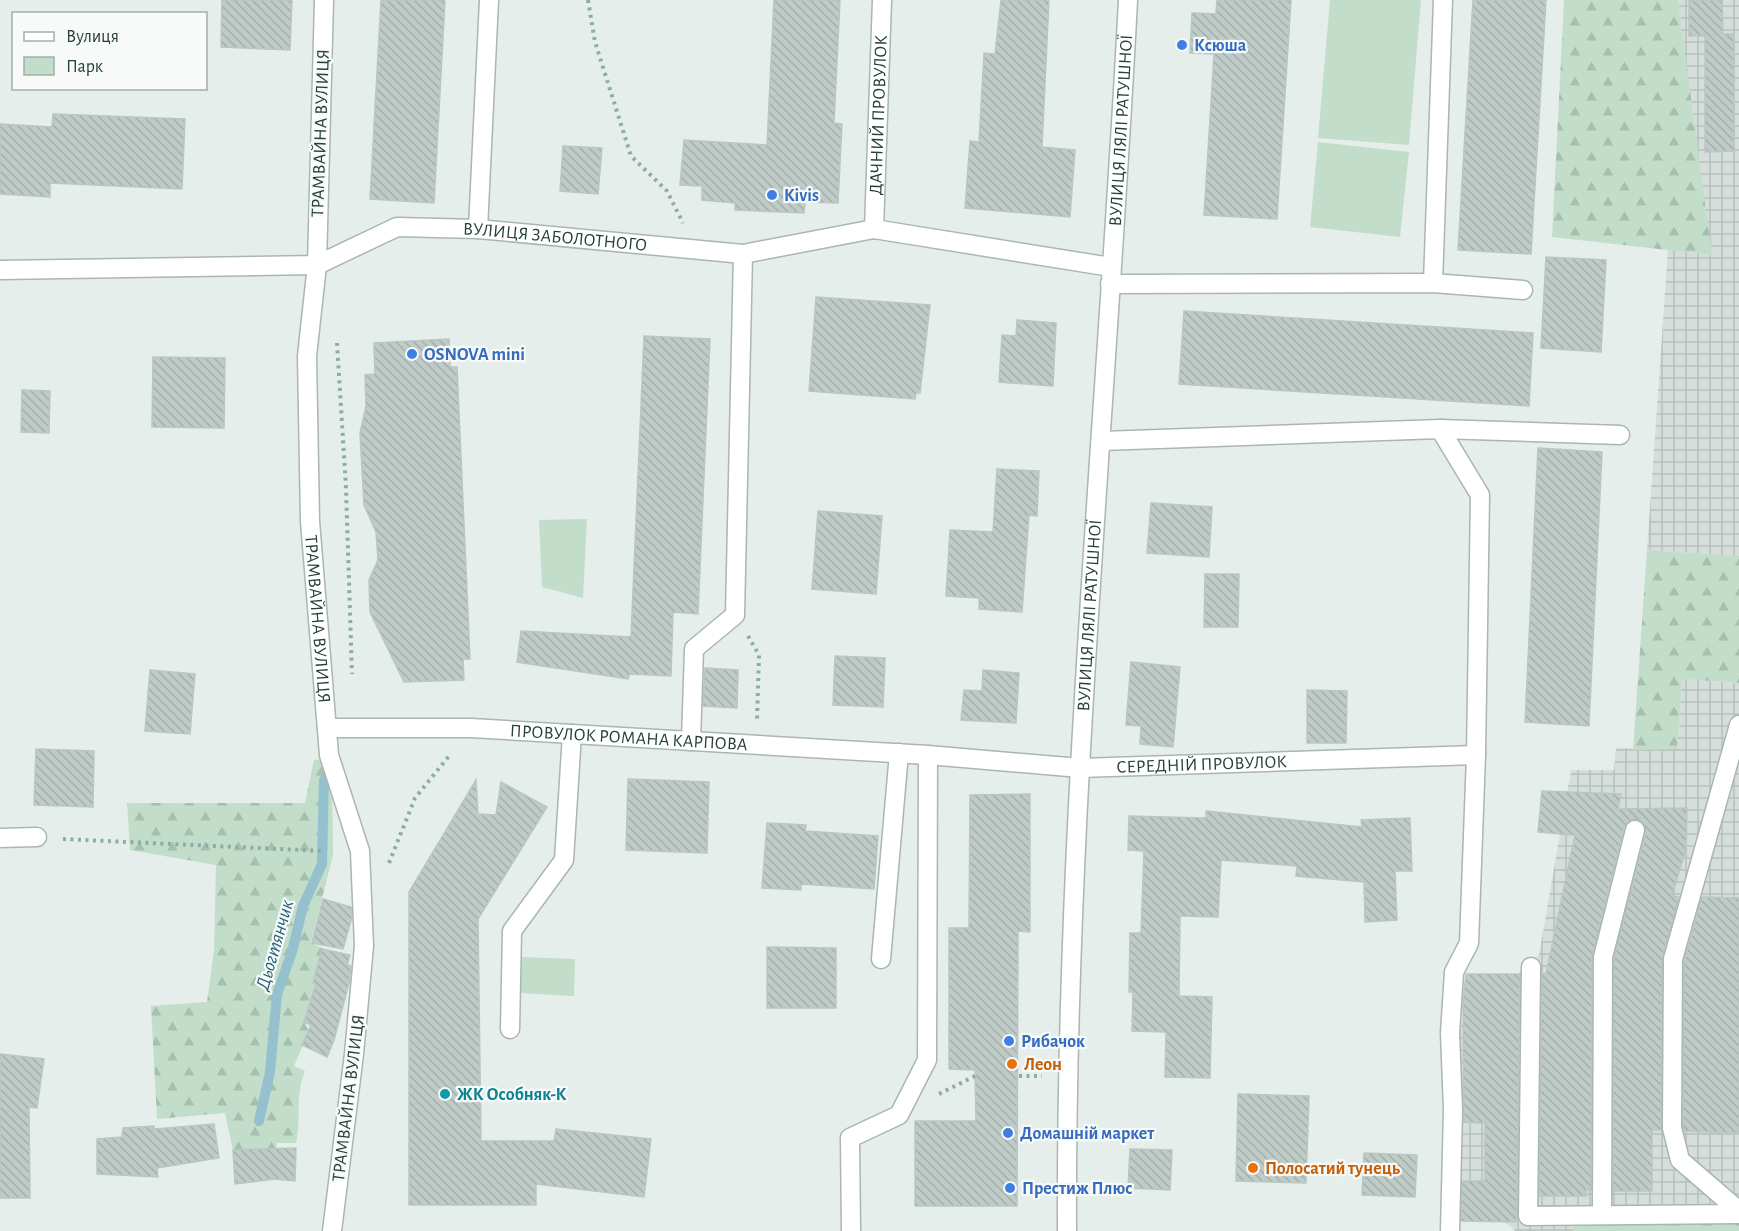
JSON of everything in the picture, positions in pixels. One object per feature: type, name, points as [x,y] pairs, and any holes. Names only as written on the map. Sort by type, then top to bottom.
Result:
[{"type":"street","name":"ТРАМВАЙНА ВУЛИЦЯ","points":[[324,0],[316,265],[308,357],[310,521],[329,755],[360,851],[364,946],[354,1054],[332,1231]]},
{"type":"street","points":[[478,230],[489,0]]},
{"type":"street","name":"ДАЧНИЙ ПРОВУЛОК","points":[[874,229],[882,0]]},
{"type":"street","name":"ВУЛИЦЯ ЛЯЛІ РАТУШНОЇ","points":[[1066,1231],[1066,1076],[1080,768],[1128,0]]},
{"type":"street","points":[[1433,283],[1443,0]]},
{"type":"street","name":"ВУЛИЦЯ ЗАБОЛОТНОГО","points":[[0,270],[316,265],[397,228],[478,230],[743,254],[874,229],[1111,275],[1433,283],[1523,290]]},
{"type":"street","points":[[691,741],[694,649],[735,615],[743,254]]},
{"type":"street","points":[[1440,429],[1480,495],[1476,755],[1470,943],[1454,972],[1450,1034],[1453,1110],[1450,1231],[1443,1231]]},
{"type":"street","points":[[1102,441],[1440,429],[1620,435]]},
{"type":"street","points":[[1739,725],[1673,959],[1672,1128],[1680,1160],[1739,1212]]},
{"type":"street","name":"ПРОВУЛОК РОМАНА КАРПОВА","points":[[327,728],[471,728],[928,754]]},
{"type":"street","points":[[510,1029],[512,932],[564,860],[572,734]]},
{"type":"street","points":[[881,959],[899,753]]},
{"type":"street","points":[[851,1231],[850,1138],[899,1115],[927,1059],[928,754]]},
{"type":"street","name":"СЕРЕДНІЙ ПРОВУЛОК","points":[[928,754],[1080,768],[1476,755]]},
{"type":"street","points":[[1602,1215],[1603,957],[1635,830]]},
{"type":"street","points":[[0,838],[37,837]]},
{"type":"street","points":[[1531,967],[1526,1224],[1602,1215],[1739,1212]]},
{"type":"path","points":[[588,0],[595,42],[631,156],[667,191],[697,251]]},
{"type":"path","points":[[337,341],[346,488],[352,681]]},
{"type":"path","points":[[735,615],[759,655],[756,745]]},
{"type":"path","points":[[385,874],[415,798],[471,728]]},
{"type":"path","points":[[37,837],[323,851]]},
{"type":"shaded area","points":[[1678,0],[1739,0],[1739,556],[1647,550],[1668,250],[1711,255]]},
{"type":"shaded area","points":[[1682,679],[1739,683],[1739,1214],[1577,1216],[1573,1231],[1515,1231],[1450,1174],[1450,1033],[1539,955],[1571,770],[1614,770],[1616,748],[1677,749]]},
{"type":"green space","points":[[1330,0],[1421,0],[1409,145],[1318,138]]},
{"type":"green space","points":[[1564,0],[1678,0],[1712,255],[1552,237]]},
{"type":"green space","points":[[1318,142],[1409,152],[1400,237],[1310,227]]},
{"type":"green space","points":[[587,519],[583,598],[542,587],[539,520]]},
{"type":"green space","points":[[1647,550],[1739,556],[1739,683],[1682,679],[1677,749],[1633,750]]},
{"type":"green space","points":[[323,759],[332,783],[333,855],[311,942],[323,949],[314,983],[318,987],[304,1022],[309,1031],[294,1066],[305,1071],[300,1090],[296,1143],[277,1143],[275,1156],[233,1150],[225,1113],[157,1119],[151,1006],[207,1002],[214,950],[216,865],[130,850],[127,803],[305,803],[314,760]]},
{"type":"green space","points":[[522,957],[575,959],[574,996],[520,993]]},
{"type":"green space","points":[[1739,1214],[1739,1231],[1573,1231],[1576,1216]]},
{"type":"building","points":[[222,0],[292,0],[290,50],[221,47]]},
{"type":"building","points":[[381,0],[445,0],[434,203],[370,199]]},
{"type":"building","points":[[774,0],[840,0],[834,123],[842,124],[838,203],[805,202],[804,213],[735,210],[735,203],[702,200],[702,186],[680,185],[684,140],[767,145]]},
{"type":"building","points":[[1001,0],[1049,0],[1042,147],[1075,150],[1070,217],[965,208],[970,141],[979,142],[984,53],[995,54]]},
{"type":"building","points":[[1217,0],[1291,0],[1277,219],[1204,215],[1214,54],[1190,53],[1192,13],[1216,14]]},
{"type":"building","points":[[1473,0],[1546,0],[1531,254],[1458,250]]},
{"type":"building","points":[[1689,0],[1722,0],[1723,34],[1734,34],[1734,151],[1705,152],[1705,36],[1689,36]]},
{"type":"building","points":[[53,114],[185,119],[182,189],[50,183],[50,197],[0,194],[0,124],[52,127]]},
{"type":"building","points":[[563,146],[602,148],[598,194],[560,191]]},
{"type":"building","points":[[1546,257],[1606,260],[1601,352],[1541,348]]},
{"type":"building","points":[[816,297],[930,305],[920,393],[916,393],[915,399],[809,391]]},
{"type":"building","points":[[1184,311],[1533,333],[1529,406],[1179,384]]},
{"type":"building","points":[[1017,320],[1056,323],[1053,386],[999,382],[1002,335],[1016,336]]},
{"type":"building","points":[[644,336],[710,339],[698,614],[673,612],[671,676],[630,674],[628,679],[517,662],[521,631],[631,637]]},
{"type":"building","points":[[449,339],[450,367],[457,367],[470,659],[463,659],[464,680],[404,682],[370,612],[369,580],[378,560],[376,532],[364,505],[360,433],[366,406],[365,375],[375,374],[374,343]]},
{"type":"building","points":[[153,357],[225,358],[224,428],[152,427]]},
{"type":"building","points":[[22,390],[50,391],[49,433],[21,432]]},
{"type":"building","points":[[1538,448],[1602,452],[1589,726],[1525,722]]},
{"type":"building","points":[[997,469],[1039,471],[1037,516],[1029,515],[1022,612],[979,609],[979,598],[946,596],[950,530],[993,532]]},
{"type":"building","points":[[1151,503],[1212,507],[1209,557],[1147,553]]},
{"type":"building","points":[[818,511],[882,516],[876,594],[812,589]]},
{"type":"building","points":[[1205,574],[1239,574],[1238,627],[1204,627]]},
{"type":"building","points":[[835,656],[885,658],[883,707],[833,705]]},
{"type":"building","points":[[1131,662],[1180,667],[1173,747],[1140,744],[1141,726],[1126,725]]},
{"type":"building","points":[[705,668],[738,670],[737,708],[703,706]]},
{"type":"building","points":[[150,670],[195,674],[190,734],[145,731]]},
{"type":"building","points":[[983,670],[1019,673],[1016,723],[961,720],[964,690],[982,691]]},
{"type":"building","points":[[1307,690],[1347,691],[1346,743],[1307,743]]},
{"type":"building","points":[[36,749],[94,751],[93,807],[34,805]]},
{"type":"building","points":[[628,779],[709,782],[707,853],[626,850]]},
{"type":"building","points":[[476,780],[478,814],[496,815],[501,782],[547,807],[478,919],[481,1141],[554,1141],[556,1129],[651,1139],[644,1197],[536,1184],[536,1205],[409,1205],[409,892]]},
{"type":"building","points":[[1542,791],[1621,794],[1618,809],[1687,808],[1686,849],[1672,896],[1679,897],[1662,959],[1661,1130],[1652,1130],[1652,1191],[1613,1191],[1614,958],[1646,832],[1643,822],[1633,819],[1624,827],[1592,957],[1591,1190],[1586,1190],[1586,1196],[1539,1196],[1542,974],[1546,974],[1575,835],[1538,832]]},
{"type":"building","points":[[1030,794],[1030,932],[1018,931],[1017,1206],[915,1206],[915,1121],[976,1121],[975,1070],[949,1069],[949,928],[969,928],[970,795]]},
{"type":"building","points":[[1206,811],[1362,827],[1361,820],[1410,818],[1412,871],[1395,871],[1397,920],[1365,922],[1364,882],[1296,876],[1297,866],[1221,860],[1218,917],[1180,916],[1179,996],[1212,997],[1210,1078],[1165,1077],[1166,1032],[1132,1031],[1133,992],[1129,992],[1130,933],[1141,933],[1144,851],[1128,850],[1129,816],[1206,818]]},
{"type":"building","points":[[767,823],[806,825],[805,831],[878,836],[874,889],[801,884],[801,890],[762,888]]},
{"type":"building","points":[[1702,897],[1739,898],[1739,1133],[1684,1131],[1683,1127],[1684,961]]},
{"type":"building","points":[[323,899],[351,907],[352,917],[343,949],[312,943]]},
{"type":"building","points":[[767,947],[836,948],[836,1008],[767,1008]]},
{"type":"building","points":[[322,949],[350,955],[347,965],[351,966],[349,983],[334,1040],[327,1057],[302,1045],[311,1025],[304,1022],[316,984],[313,983]]},
{"type":"building","points":[[1466,974],[1520,974],[1516,1222],[1461,1221],[1462,1181],[1485,1181],[1485,1123],[1464,1122],[1463,1002]]},
{"type":"building","points":[[0,1054],[44,1059],[37,1108],[29,1107],[30,1198],[0,1198]]},
{"type":"building","points":[[1238,1094],[1309,1096],[1306,1183],[1236,1181]]},
{"type":"building","points":[[214,1124],[219,1158],[157,1168],[158,1177],[97,1174],[97,1139],[122,1137],[123,1128],[154,1126],[154,1129]]},
{"type":"building","points":[[296,1148],[295,1181],[275,1179],[235,1184],[233,1150]]},
{"type":"building","points":[[1130,1149],[1172,1150],[1170,1190],[1128,1188]]},
{"type":"building","points":[[1364,1153],[1417,1155],[1415,1197],[1362,1195]]},
{"type":"waterway","name":"Дьогтянчик","points":[[259,1121],[270,1072],[277,994],[292,952],[303,906],[322,864],[324,780]]},
{"type":"place","name":"Ксюша","points":[[1182,45]]},
{"type":"place","name":"Kivis","points":[[772,195]]},
{"type":"place","name":"OSNOVA mini","points":[[412,354]]},
{"type":"place","name":"Рибачок","points":[[1009,1041]]},
{"type":"place","name":"Леон","points":[[1012,1064]]},
{"type":"place","name":"ЖК Особняк-К","points":[[445,1094]]},
{"type":"place","name":"Домашній маркет","points":[[1008,1133]]},
{"type":"place","name":"Полосатий тунець","points":[[1253,1168]]},
{"type":"place","name":"Престиж Плюс","points":[[1010,1188]]}]
